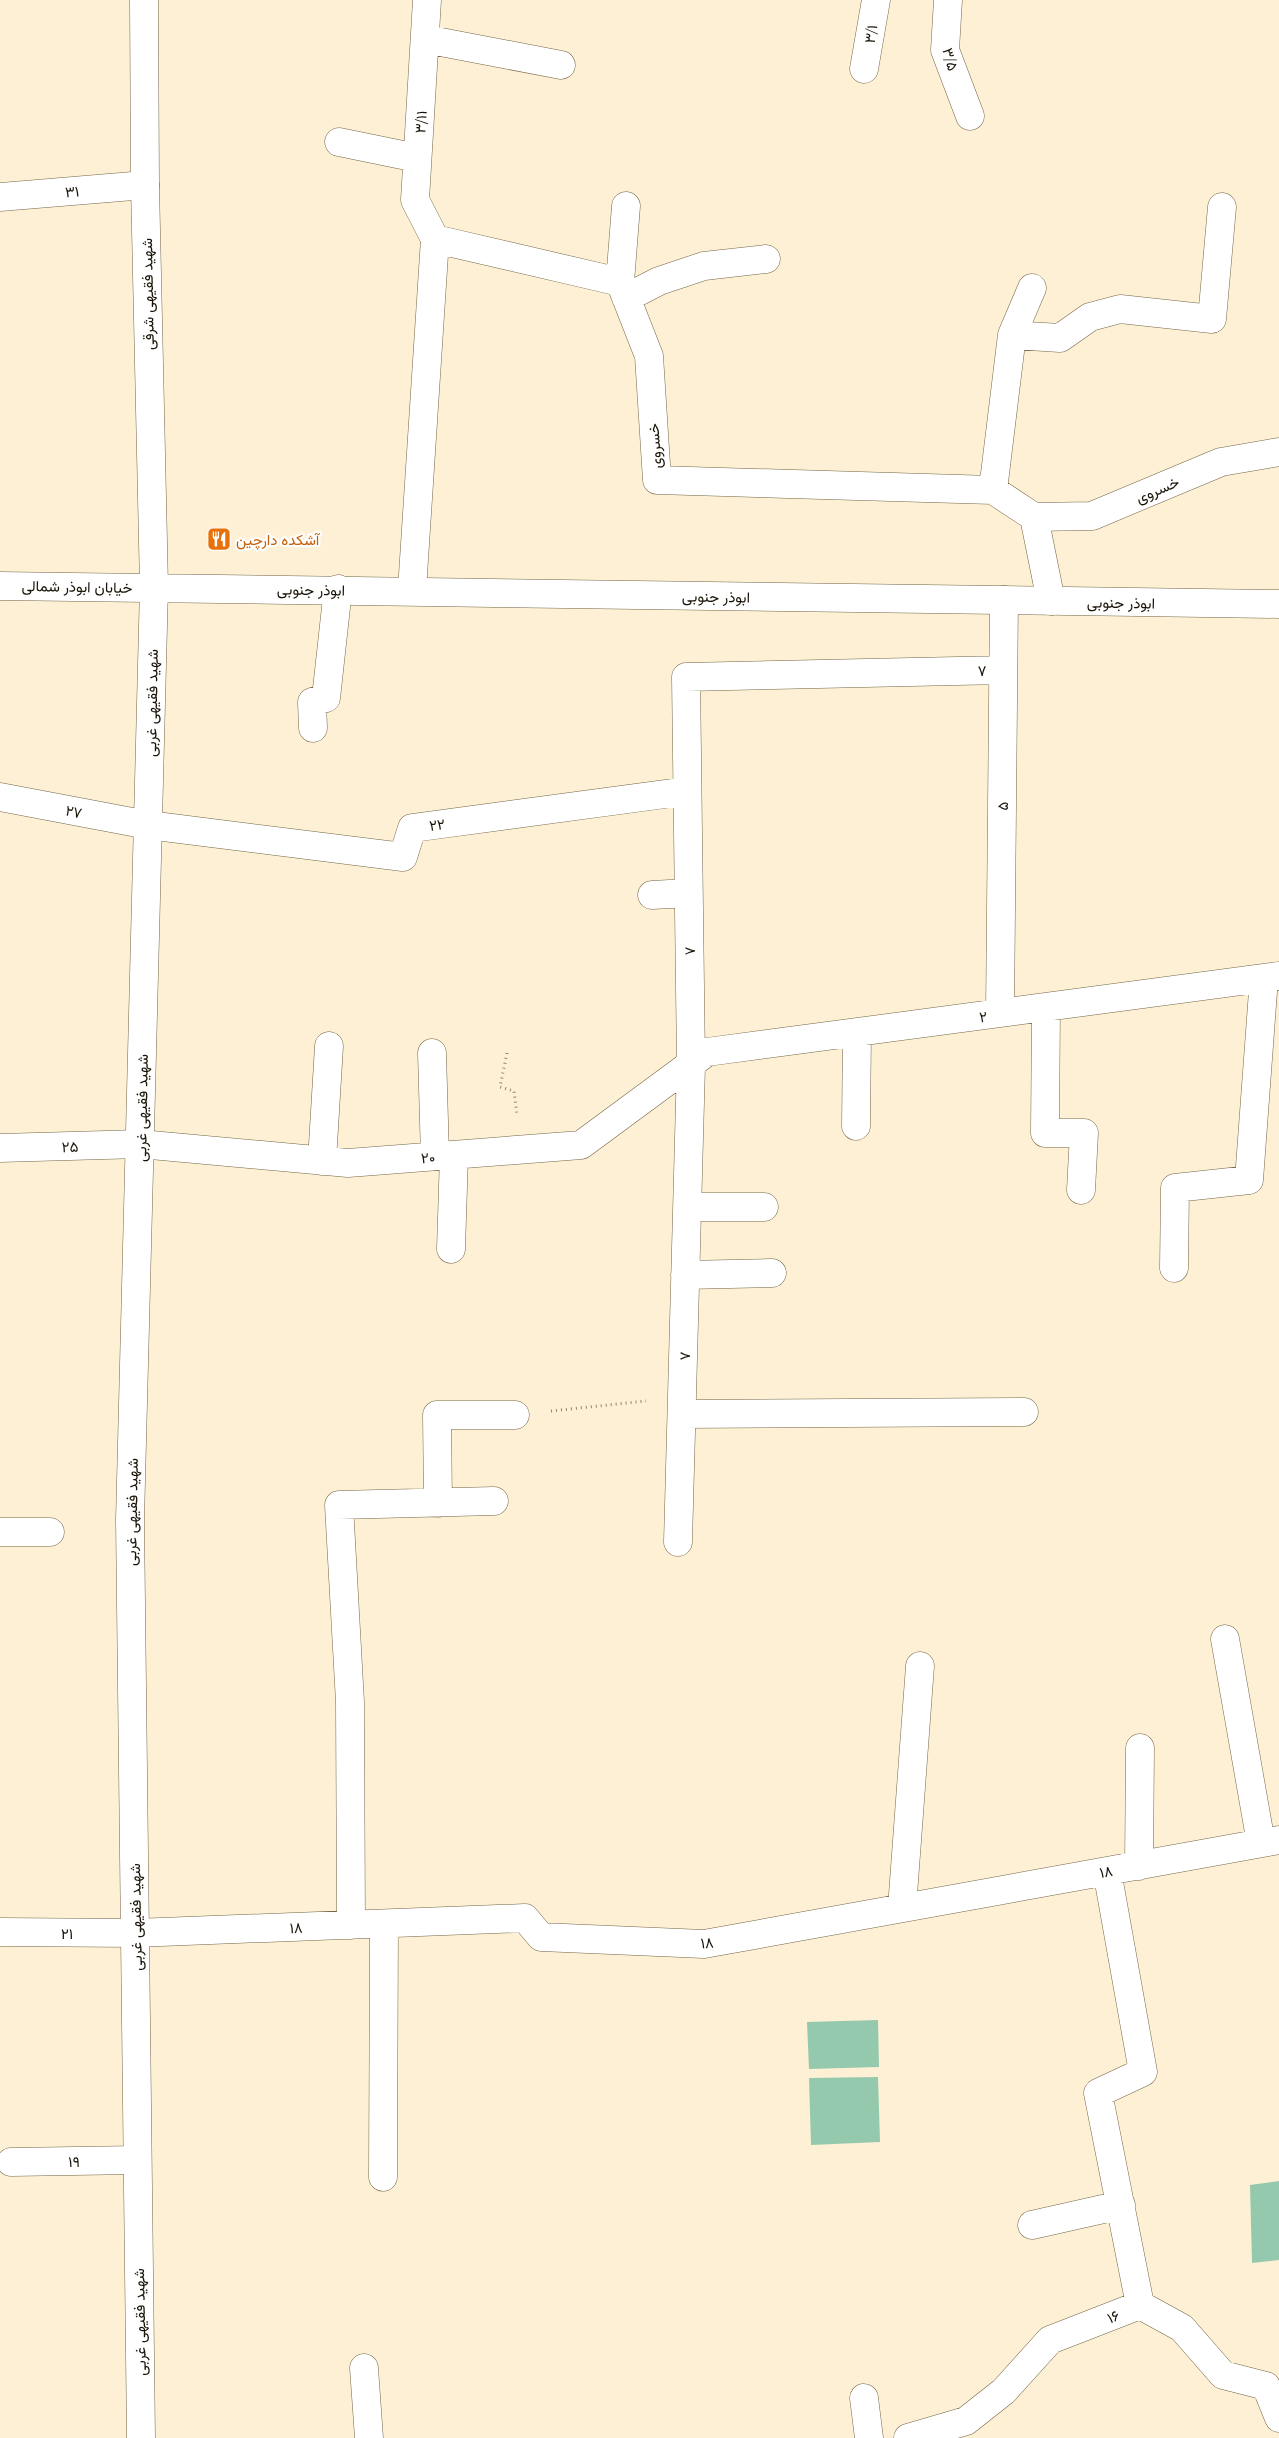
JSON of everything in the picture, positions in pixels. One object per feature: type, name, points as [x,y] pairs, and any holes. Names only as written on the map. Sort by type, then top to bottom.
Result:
[{"type":"street","name":"شهید فقیهی شرقی","points":[[144,0],[145,185],[154,587]]},
{"type":"street","name":"۳/۱۱","points":[[427,0],[415,200],[435,239]]},
{"type":"street","name":"۳/۱","points":[[864,69],[876,0]]},
{"type":"street","name":"۳/۵","points":[[948,0],[945,50],[970,116]]},
{"type":"street","points":[[425,39],[561,66]]},
{"type":"street","points":[[339,142],[417,158]]},
{"type":"street","name":"۳۱","points":[[0,197],[145,185]]},
{"type":"street","points":[[623,290],[626,206]]},
{"type":"street","points":[[1012,335],[1060,338],[1090,317],[1120,309],[1212,319],[1222,207]]},
{"type":"street","points":[[412,590],[435,239],[623,290],[659,281],[704,266],[766,259]]},
{"type":"street","points":[[1032,288],[1012,335],[993,490],[1034,517],[1051,600]]},
{"type":"street","name":"خسروی","points":[[623,290],[649,356],[657,480],[993,490]]},
{"type":"street","name":"خسروی","points":[[1034,517],[1092,516],[1221,462],[1279,452]]},
{"type":"street","name":"خیابان ابوذر شمالی","points":[[0,586],[154,587]]},
{"type":"street","name":"ابوذر جنوبی","points":[[154,587],[1279,604]]},
{"type":"street","name":"شهید فقیهی غربی","points":[[141,2438],[130,1520],[154,587]]},
{"type":"street","points":[[313,728],[312,702],[326,698],[338,589]]},
{"type":"street","name":"۵","points":[[1000,1013],[1004,600]]},
{"type":"street","name":"۷","points":[[678,1542],[691,1065],[686,677],[1003,670]]},
{"type":"street","name":"۲۲","points":[[148,825],[403,857],[412,828],[687,791]]},
{"type":"street","name":"۲۷","points":[[0,796],[148,825]]},
{"type":"street","points":[[652,895],[688,893]]},
{"type":"street","points":[[1174,1268],[1175,1188],[1249,1180],[1271,977]]},
{"type":"street","name":"۲","points":[[691,1065],[707,1052],[1271,977]]},
{"type":"street","points":[[1046,1007],[1045,1133],[1084,1133],[1081,1190]]},
{"type":"street","points":[[856,1126],[858,1032]]},
{"type":"street","points":[[322,1160],[330,1046]]},
{"type":"street","points":[[432,1053],[444,1156],[451,1250]]},
{"type":"street","name":"۲۰","points":[[140,1144],[348,1163],[580,1145],[691,1065]]},
{"type":"street","name":"۲۵","points":[[0,1148],[140,1144]]},
{"type":"street","points":[[688,1206],[764,1207]]},
{"type":"street","points":[[685,1275],[772,1273]]},
{"type":"street","points":[[682,1406],[1024,1412]]},
{"type":"street","points":[[438,1502],[436,1415],[515,1415]]},
{"type":"street","points":[[351,1925],[350,1702],[339,1505],[494,1501]]},
{"type":"street","points":[[0,1532],[50,1532]]},
{"type":"street","points":[[1226,1639],[1270,1841]]},
{"type":"street","points":[[902,1908],[920,1666]]},
{"type":"street","points":[[1139,1866],[1140,1748]]},
{"type":"street","name":"۱۸","points":[[135,1933],[525,1918],[541,1937],[704,1944],[1270,1841]]},
{"type":"street","points":[[1107,1871],[1143,2072],[1098,2094],[1140,2305],[1182,2328],[1223,2375],[1266,2386],[1279,2418]]},
{"type":"street","points":[[383,2178],[384,1924]]},
{"type":"street","name":"۲۱","points":[[0,1932],[135,1933]]},
{"type":"street","name":"۱۹","points":[[12,2162],[137,2160]]},
{"type":"street","points":[[1032,2225],[1121,2205]]},
{"type":"street","name":"۱۶","points":[[920,2435],[967,2429],[1050,2340],[1140,2305]]},
{"type":"street","points":[[364,2368],[369,2438]]},
{"type":"street","points":[[864,2398],[869,2438]]},
{"type":"path","points":[[507,1053],[500,1087],[514,1091],[521,1150]]},
{"type":"path","points":[[515,1415],[682,1406]]},
{"type":"green space","points":[[878,2020],[879,2067],[809,2069],[807,2022]]},
{"type":"green space","points":[[878,2077],[880,2142],[811,2145],[809,2078]]},
{"type":"green space","points":[[1279,2181],[1279,2260],[1252,2263],[1250,2185]]},
{"type":"place","name":"آشکده دارچین","points":[[219,539]]}]
